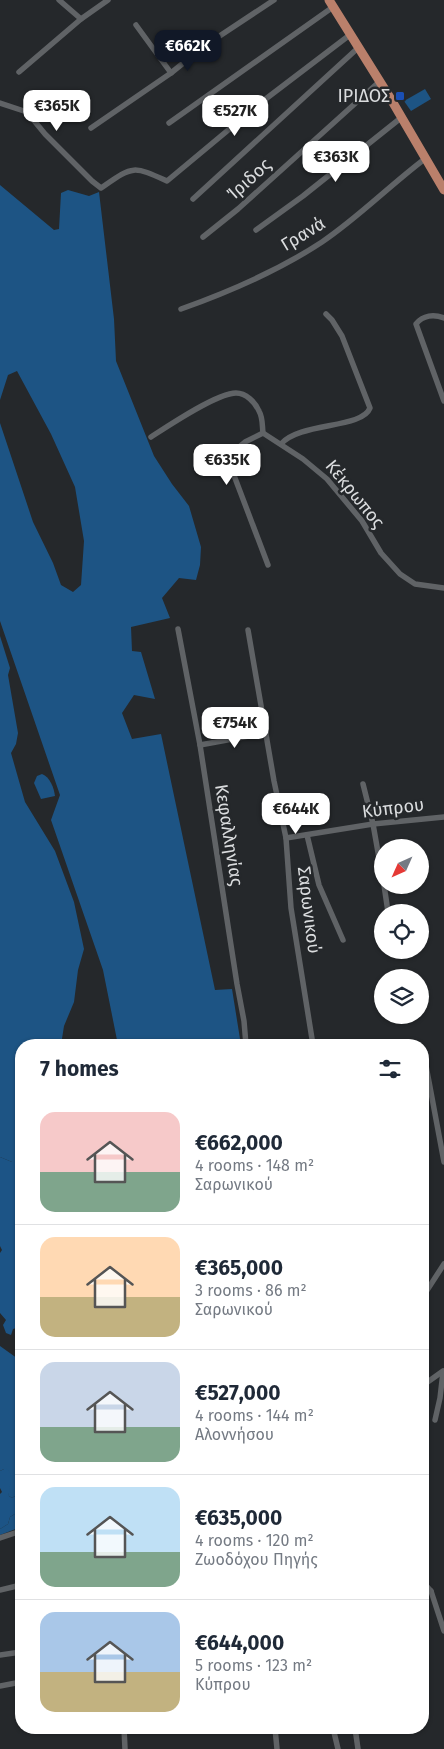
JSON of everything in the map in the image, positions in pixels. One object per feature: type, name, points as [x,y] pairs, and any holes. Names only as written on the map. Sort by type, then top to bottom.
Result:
[{"type":"main road","points":[[331,3],[402,117],[444,190]]},
{"type":"street","points":[[59,0],[81,19]]},
{"type":"street","points":[[19,72],[81,19],[108,0]]},
{"type":"street","points":[[91,128],[170,73],[203,47],[274,0]]},
{"type":"street","points":[[169,124],[276,46],[331,3]]},
{"type":"street","points":[[136,25],[170,73]]},
{"type":"street","points":[[0,103],[27,112],[45,134],[92,181],[102,188],[127,171],[134,170],[143,170],[167,181],[263,101],[351,34]]},
{"type":"street","points":[[193,200],[359,47]]},
{"type":"street","name":"Ίριδος","points":[[203,237],[238,210],[380,82]]},
{"type":"street","points":[[256,230],[303,196],[402,117]]},
{"type":"street","name":"Γρανά","points":[[180,309],[214,298],[320,243],[345,226],[426,158]]},
{"type":"street","points":[[281,444],[290,436],[299,432],[348,422],[366,415],[370,408],[342,336],[326,314]]},
{"type":"street","points":[[444,318],[431,315],[419,320],[416,324],[444,401]]},
{"type":"street","points":[[151,437],[195,410],[227,394],[237,393],[247,396],[259,410],[264,422],[264,433],[245,442],[227,457],[268,565]]},
{"type":"street","name":"Κέκρωπος","points":[[264,433],[316,468],[327,479],[362,521],[381,553],[400,574],[414,584],[444,588]]},
{"type":"street","name":"Κεφαλληνίας","points":[[178,629],[200,745],[245,1039]]},
{"type":"street","name":"Σαρωνικού","points":[[248,630],[274,781],[286,838],[291,908],[312,1039]]},
{"type":"street","points":[[200,745],[266,733]]},
{"type":"street","points":[[363,784],[376,839]]},
{"type":"street","name":"Κύπρου","points":[[286,838],[373,824],[444,817]]},
{"type":"street","points":[[307,835],[320,885],[343,940]]},
{"type":"street","points":[[429,1078],[442,1136],[444,1162]]},
{"type":"street","points":[[429,1287],[444,1264]]},
{"type":"street","points":[[429,1381],[443,1370]]},
{"type":"street","points":[[435,1420],[443,1370]]},
{"type":"street","points":[[0,1538],[15,1532]]},
{"type":"street","points":[[0,1590],[15,1586]]},
{"type":"street","points":[[431,1591],[444,1631]]},
{"type":"street","points":[[0,1656],[15,1653]]},
{"type":"street","points":[[0,1686],[15,1683]]},
{"type":"street","points":[[124,1734],[125,1749]]},
{"type":"street","points":[[276,1734],[277,1749]]},
{"type":"street","points":[[334,1734],[338,1749]]},
{"type":"street","points":[[356,1734],[358,1749]]},
{"type":"shaded area","points":[[425,89],[431,99],[411,111],[404,101]]},
{"type":"shaded area","points":[[0,185],[54,230],[59,229],[61,193],[68,190],[89,196],[99,192],[114,319],[116,361],[154,456],[189,506],[201,547],[200,565],[196,580],[179,578],[162,598],[170,618],[131,627],[132,651],[141,652],[155,699],[134,695],[122,713],[132,739],[161,734],[215,990],[232,989],[240,1039],[117,1039],[103,970],[51,820],[60,795],[0,621],[0,423],[33,522],[53,563],[61,585],[73,592],[81,585],[84,541],[75,487],[51,434],[17,371],[8,375],[0,400]]},
{"type":"shaded area","points":[[0,636],[10,668],[8,675],[18,733],[16,744],[11,753],[25,802],[55,851],[74,902],[84,949],[78,970],[74,1002],[64,1026],[62,1039],[15,1039],[15,1162],[0,1157]]},
{"type":"shaded area","points":[[42,774],[51,783],[55,796],[41,799],[34,783],[37,776]]},
{"type":"shaded area","points":[[0,1157],[15,1162],[15,1328],[11,1335],[6,1333],[3,1325],[6,1320],[0,1313],[0,1253],[2,1250],[0,1246]]},
{"type":"shaded area","points":[[0,1346],[15,1357],[15,1496],[12,1498],[9,1496],[9,1487],[4,1469],[0,1471]]},
{"type":"shaded area","points":[[6,1468],[11,1475],[9,1496],[12,1498],[15,1496],[15,1514],[10,1517],[8,1524],[0,1529],[0,1494],[2,1492],[0,1488],[0,1471]]},
{"type":"shaded area","points":[[15,1514],[15,1529],[0,1535],[0,1529],[8,1524],[10,1517]]},
{"type":"place","name":"ΙΡΙΔΟΣ","points":[[400,96]]}]
